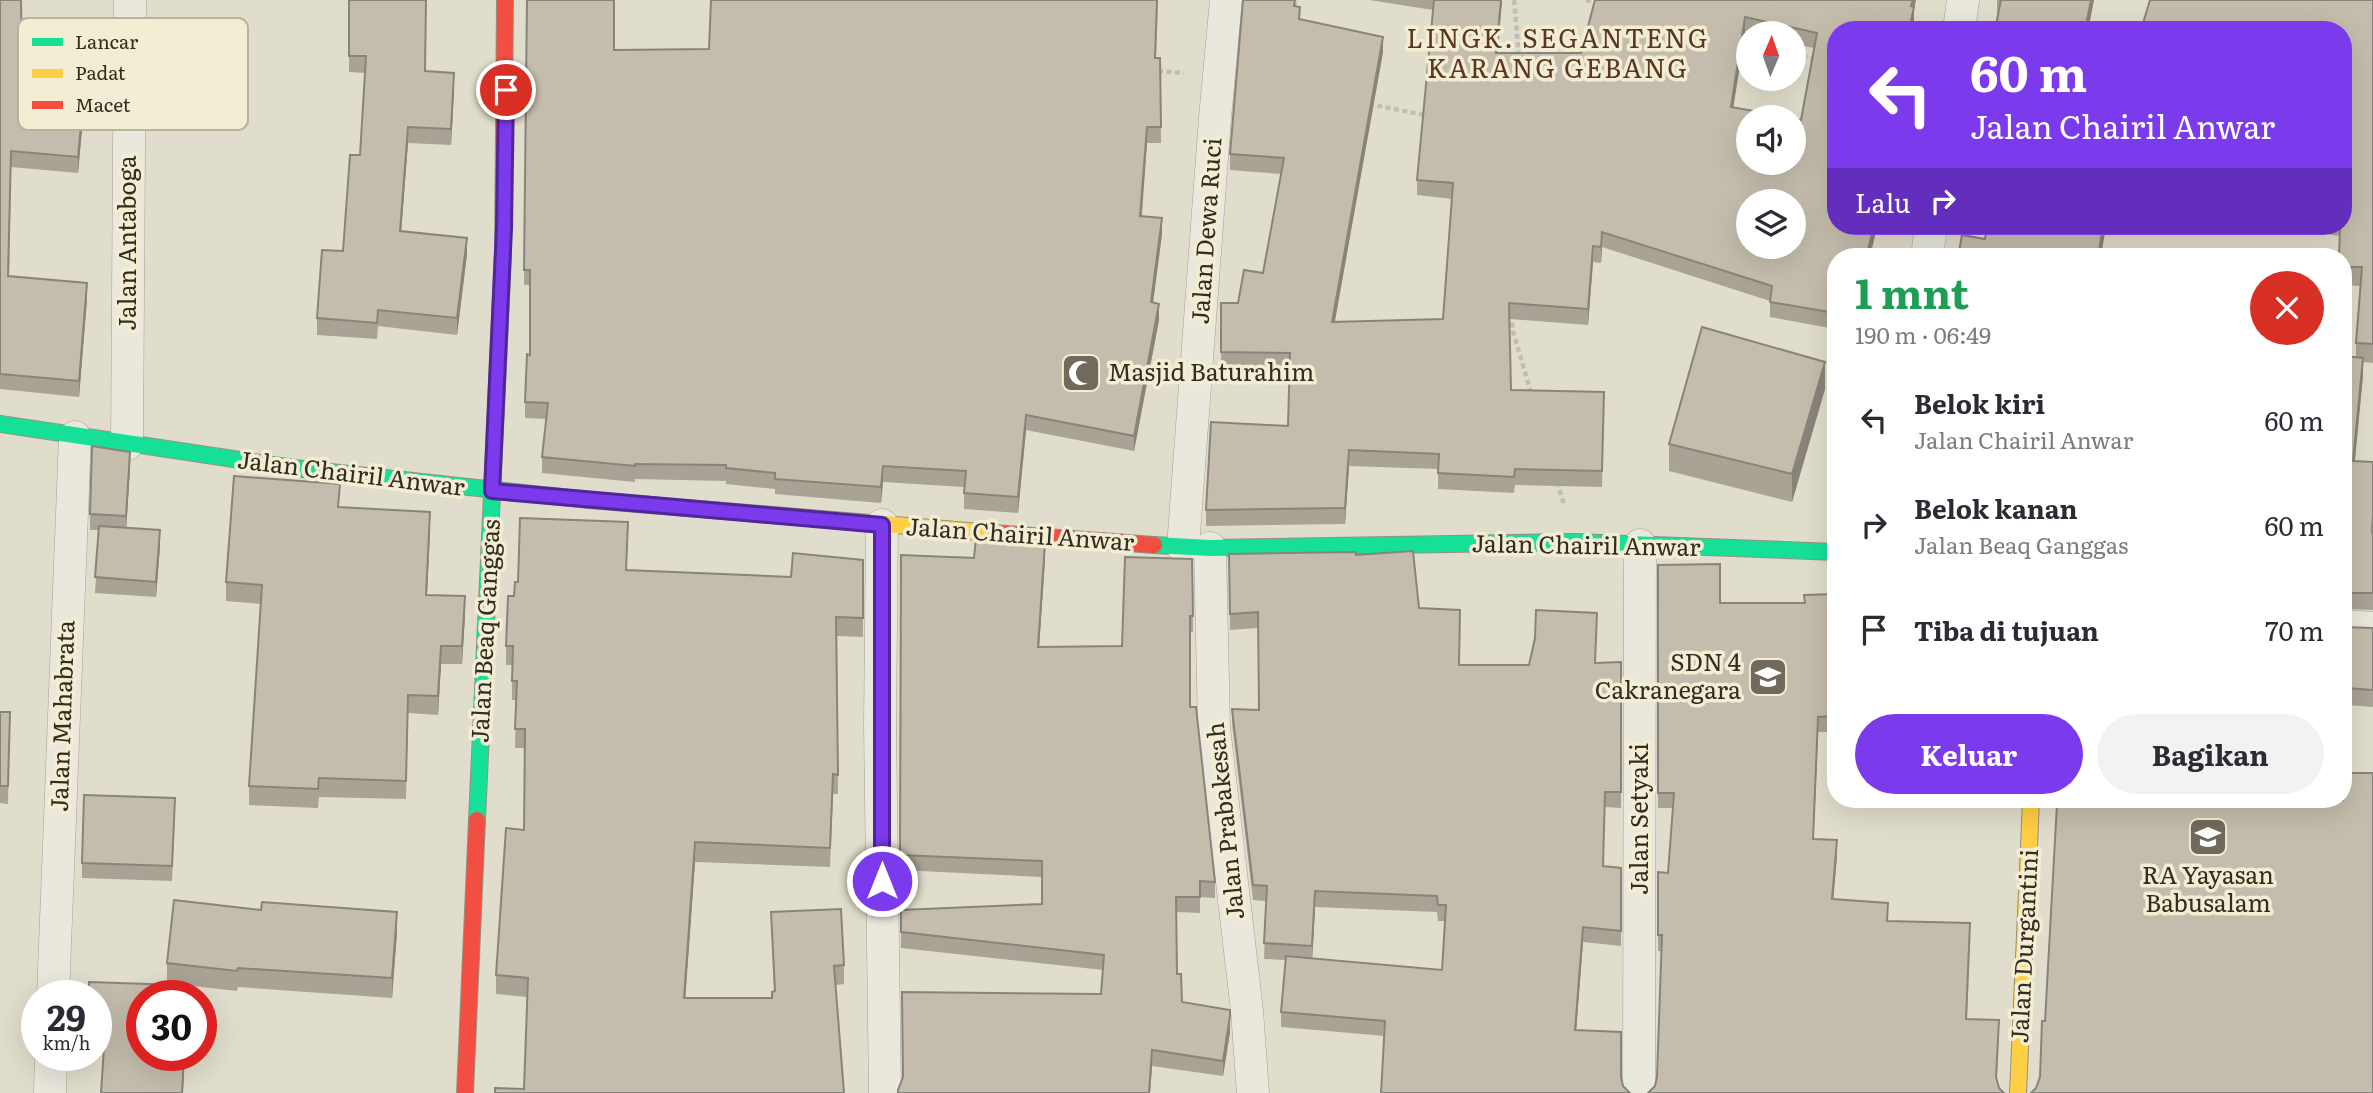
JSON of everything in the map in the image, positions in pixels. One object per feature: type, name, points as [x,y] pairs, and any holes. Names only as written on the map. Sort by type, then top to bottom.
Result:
[{"type":"street","name":"Jalan Antaboga","points":[[130,0],[130,18]]},
{"type":"street","name":"Jalan Beaq Ganggas","points":[[465,1093],[504,228],[505,0]]},
{"type":"street","name":"Jalan Dewa Ruci","points":[[1197,547],[1219,76],[1226,0]]},
{"type":"street","points":[[1960,21],[1963,0]]},
{"type":"street","name":"Jalan Antaboga","points":[[127,444],[129,130]]},
{"type":"street","name":"Jalan Chairil Anwar","points":[[0,424],[75,437],[492,491],[882,525],[1197,547],[1575,542],[1827,552]]},
{"type":"street","name":"Jalan Mahabrata","points":[[54,980],[75,437]]},
{"type":"street","points":[[882,525],[880,726],[885,1093]]},
{"type":"street","name":"Jalan Setyaki","points":[[1639,1093],[1640,545]]},
{"type":"street","name":"Jalan Prabakesah","points":[[1197,547],[1214,727],[1247,1011],[1253,1093]]},
{"type":"street","points":[[2352,627],[2373,628]]},
{"type":"street","name":"Jalan Durgantini","points":[[2018,1093],[2031,808]]},
{"type":"street","points":[[50,1093],[51,1071]]},
{"type":"path","points":[[1514,0],[1520,67]]},
{"type":"path","points":[[1586,0],[1600,3]]},
{"type":"path","points":[[1806,57],[1826,62]]},
{"type":"path","points":[[1150,71],[1219,76]]},
{"type":"path","points":[[1365,104],[1432,116]]},
{"type":"path","points":[[1514,301],[1512,328],[1532,395]]},
{"type":"path","points":[[1555,475],[1575,542]]},
{"type":"building","points":[[0,0],[21,0],[21,18],[18,18],[18,130],[80,130],[78,157],[11,151],[8,276],[87,283],[79,381],[0,374]]},
{"type":"building","points":[[349,0],[426,0],[425,71],[454,73],[451,129],[408,127],[400,231],[467,238],[457,318],[378,310],[377,323],[317,318],[322,250],[343,251],[350,155],[360,155],[366,56],[349,56]]},
{"type":"building","points":[[527,0],[614,0],[614,50],[709,49],[711,0],[1157,0],[1155,58],[1160,58],[1161,127],[1147,127],[1140,216],[1162,218],[1151,302],[1159,304],[1134,436],[1026,415],[1018,497],[964,493],[966,471],[883,466],[881,487],[775,479],[775,473],[726,468],[726,465],[635,466],[542,457],[548,403],[525,402],[527,354],[530,355],[530,270],[524,270]]},
{"type":"building","points":[[1243,0],[1295,0],[1294,6],[1300,7],[1299,19],[1383,37],[1332,322],[1443,319],[1453,183],[1417,180],[1434,0],[1501,0],[1496,53],[1581,53],[1595,0],[1913,0],[1911,21],[1827,21],[1827,235],[1872,235],[1868,248],[1827,248],[1827,312],[1770,302],[1772,286],[1602,232],[1601,247],[1593,246],[1588,309],[1509,303],[1511,390],[1604,392],[1602,471],[1515,469],[1514,477],[1438,473],[1439,454],[1349,450],[1345,508],[1206,510],[1211,422],[1288,426],[1290,353],[1221,352],[1221,303],[1238,303],[1244,270],[1263,273],[1284,158],[1230,154]]},
{"type":"building","points":[[2001,0],[2091,0],[2087,21],[1997,21]]},
{"type":"building","points":[[2150,0],[2373,0],[2373,344],[2356,343],[2362,267],[2352,267],[2352,248],[2339,248],[2340,235],[2352,235],[2352,21],[2144,21]]},
{"type":"building","points":[[1962,235],[1985,239],[1986,235],[2102,235],[2099,248],[1960,248]]},
{"type":"building","points":[[1702,327],[1825,362],[1792,474],[1669,444]]},
{"type":"building","points":[[2352,357],[2363,358],[2353,461],[2373,462],[2373,593],[2352,593]]},
{"type":"building","points":[[92,446],[130,452],[126,516],[90,514]]},
{"type":"building","points":[[234,476],[340,484],[338,507],[430,512],[426,595],[465,596],[462,646],[441,646],[438,696],[408,695],[406,781],[319,778],[318,789],[249,786],[262,585],[226,582]]},
{"type":"building","points":[[520,518],[628,522],[626,570],[791,577],[793,553],[863,560],[863,618],[836,617],[838,775],[833,774],[830,848],[695,842],[684,998],[772,998],[772,992],[775,991],[771,912],[841,909],[844,965],[834,966],[844,1093],[495,1093],[495,1088],[524,1089],[528,978],[496,975],[506,828],[524,830],[525,729],[515,729],[517,681],[512,681],[513,646],[506,646],[508,596],[514,596],[515,582],[518,582]]},
{"type":"building","points":[[99,526],[160,530],[156,582],[95,577]]},
{"type":"building","points":[[976,538],[1045,543],[1038,647],[1122,646],[1125,557],[1192,559],[1190,707],[1196,707],[1215,882],[1200,881],[1200,897],[1176,897],[1177,974],[1181,974],[1182,1002],[1230,1010],[1230,1016],[1223,1061],[1152,1050],[1149,1093],[898,1093],[903,1077],[902,992],[1101,994],[1104,955],[901,932],[901,910],[1042,904],[1042,861],[900,855],[901,555],[974,558]]},
{"type":"building","points":[[1413,551],[1419,608],[1460,610],[1459,665],[1529,665],[1535,638],[1536,610],[1597,613],[1595,663],[1621,662],[1621,792],[1605,792],[1603,866],[1621,868],[1621,931],[1583,927],[1575,1030],[1621,1032],[1621,1077],[1623,1086],[1630,1093],[1381,1093],[1385,1021],[1281,1012],[1286,956],[1442,970],[1446,905],[1438,905],[1437,896],[1315,891],[1312,946],[1264,943],[1267,886],[1253,885],[1232,709],[1259,710],[1258,612],[1230,614],[1229,554],[1356,552],[1356,555]]},
{"type":"building","points":[[1720,564],[1720,603],[1805,603],[1804,595],[1827,594],[1827,716],[1818,717],[1813,839],[1837,840],[1832,899],[1888,903],[1887,921],[1970,923],[1966,1019],[1999,1020],[1996,1077],[1999,1088],[2004,1093],[1648,1093],[1655,1086],[1657,1077],[1662,935],[1658,935],[1658,872],[1668,873],[1674,793],[1658,793],[1658,565]]},
{"type":"building","points":[[2352,627],[2373,628],[2373,690],[2352,688]]},
{"type":"building","points":[[0,712],[10,712],[8,786],[0,786]]},
{"type":"building","points":[[2352,773],[2373,773],[2373,1093],[2031,1093],[2040,1077],[2042,1021],[2045,1021],[2057,808],[2352,808]]},
{"type":"building","points":[[84,795],[175,798],[172,866],[82,863]]},
{"type":"building","points":[[174,900],[261,910],[262,902],[397,912],[392,978],[238,968],[237,971],[167,963]]},
{"type":"building","points":[[112,983],[126,983],[126,1071],[183,1071],[182,1093],[101,1093],[102,1071],[112,1071]]},
{"type":"traffic: fast","points":[[477,820],[503,254]]},
{"type":"traffic: fast","points":[[0,424],[294,468],[589,500]]},
{"type":"traffic: fast","points":[[1154,545],[1210,548],[1575,542],[1827,552]]},
{"type":"traffic: slow","points":[[589,500],[993,533]]},
{"type":"traffic: slow","points":[[2018,1093],[2031,808]]},
{"type":"traffic: jam","points":[[503,254],[505,0]]},
{"type":"traffic: jam","points":[[993,533],[1154,545]]},
{"type":"traffic: jam","points":[[465,1093],[477,820]]},
{"type":"place","name":"Masjid Baturahim","points":[[1081,373]]},
{"type":"place","name":"SDN 4 Cakranegara","points":[[1768,677]]},
{"type":"place","name":"RA Yayasan Babusalam","points":[[2208,837]]},
{"type":"district","name":"LINGK. SEGANTENG KARANG GEBANG","points":[[1558,54]]},
{"type":"route","points":[[506,90],[504,228],[492,491],[882,525],[882,881]]}]
